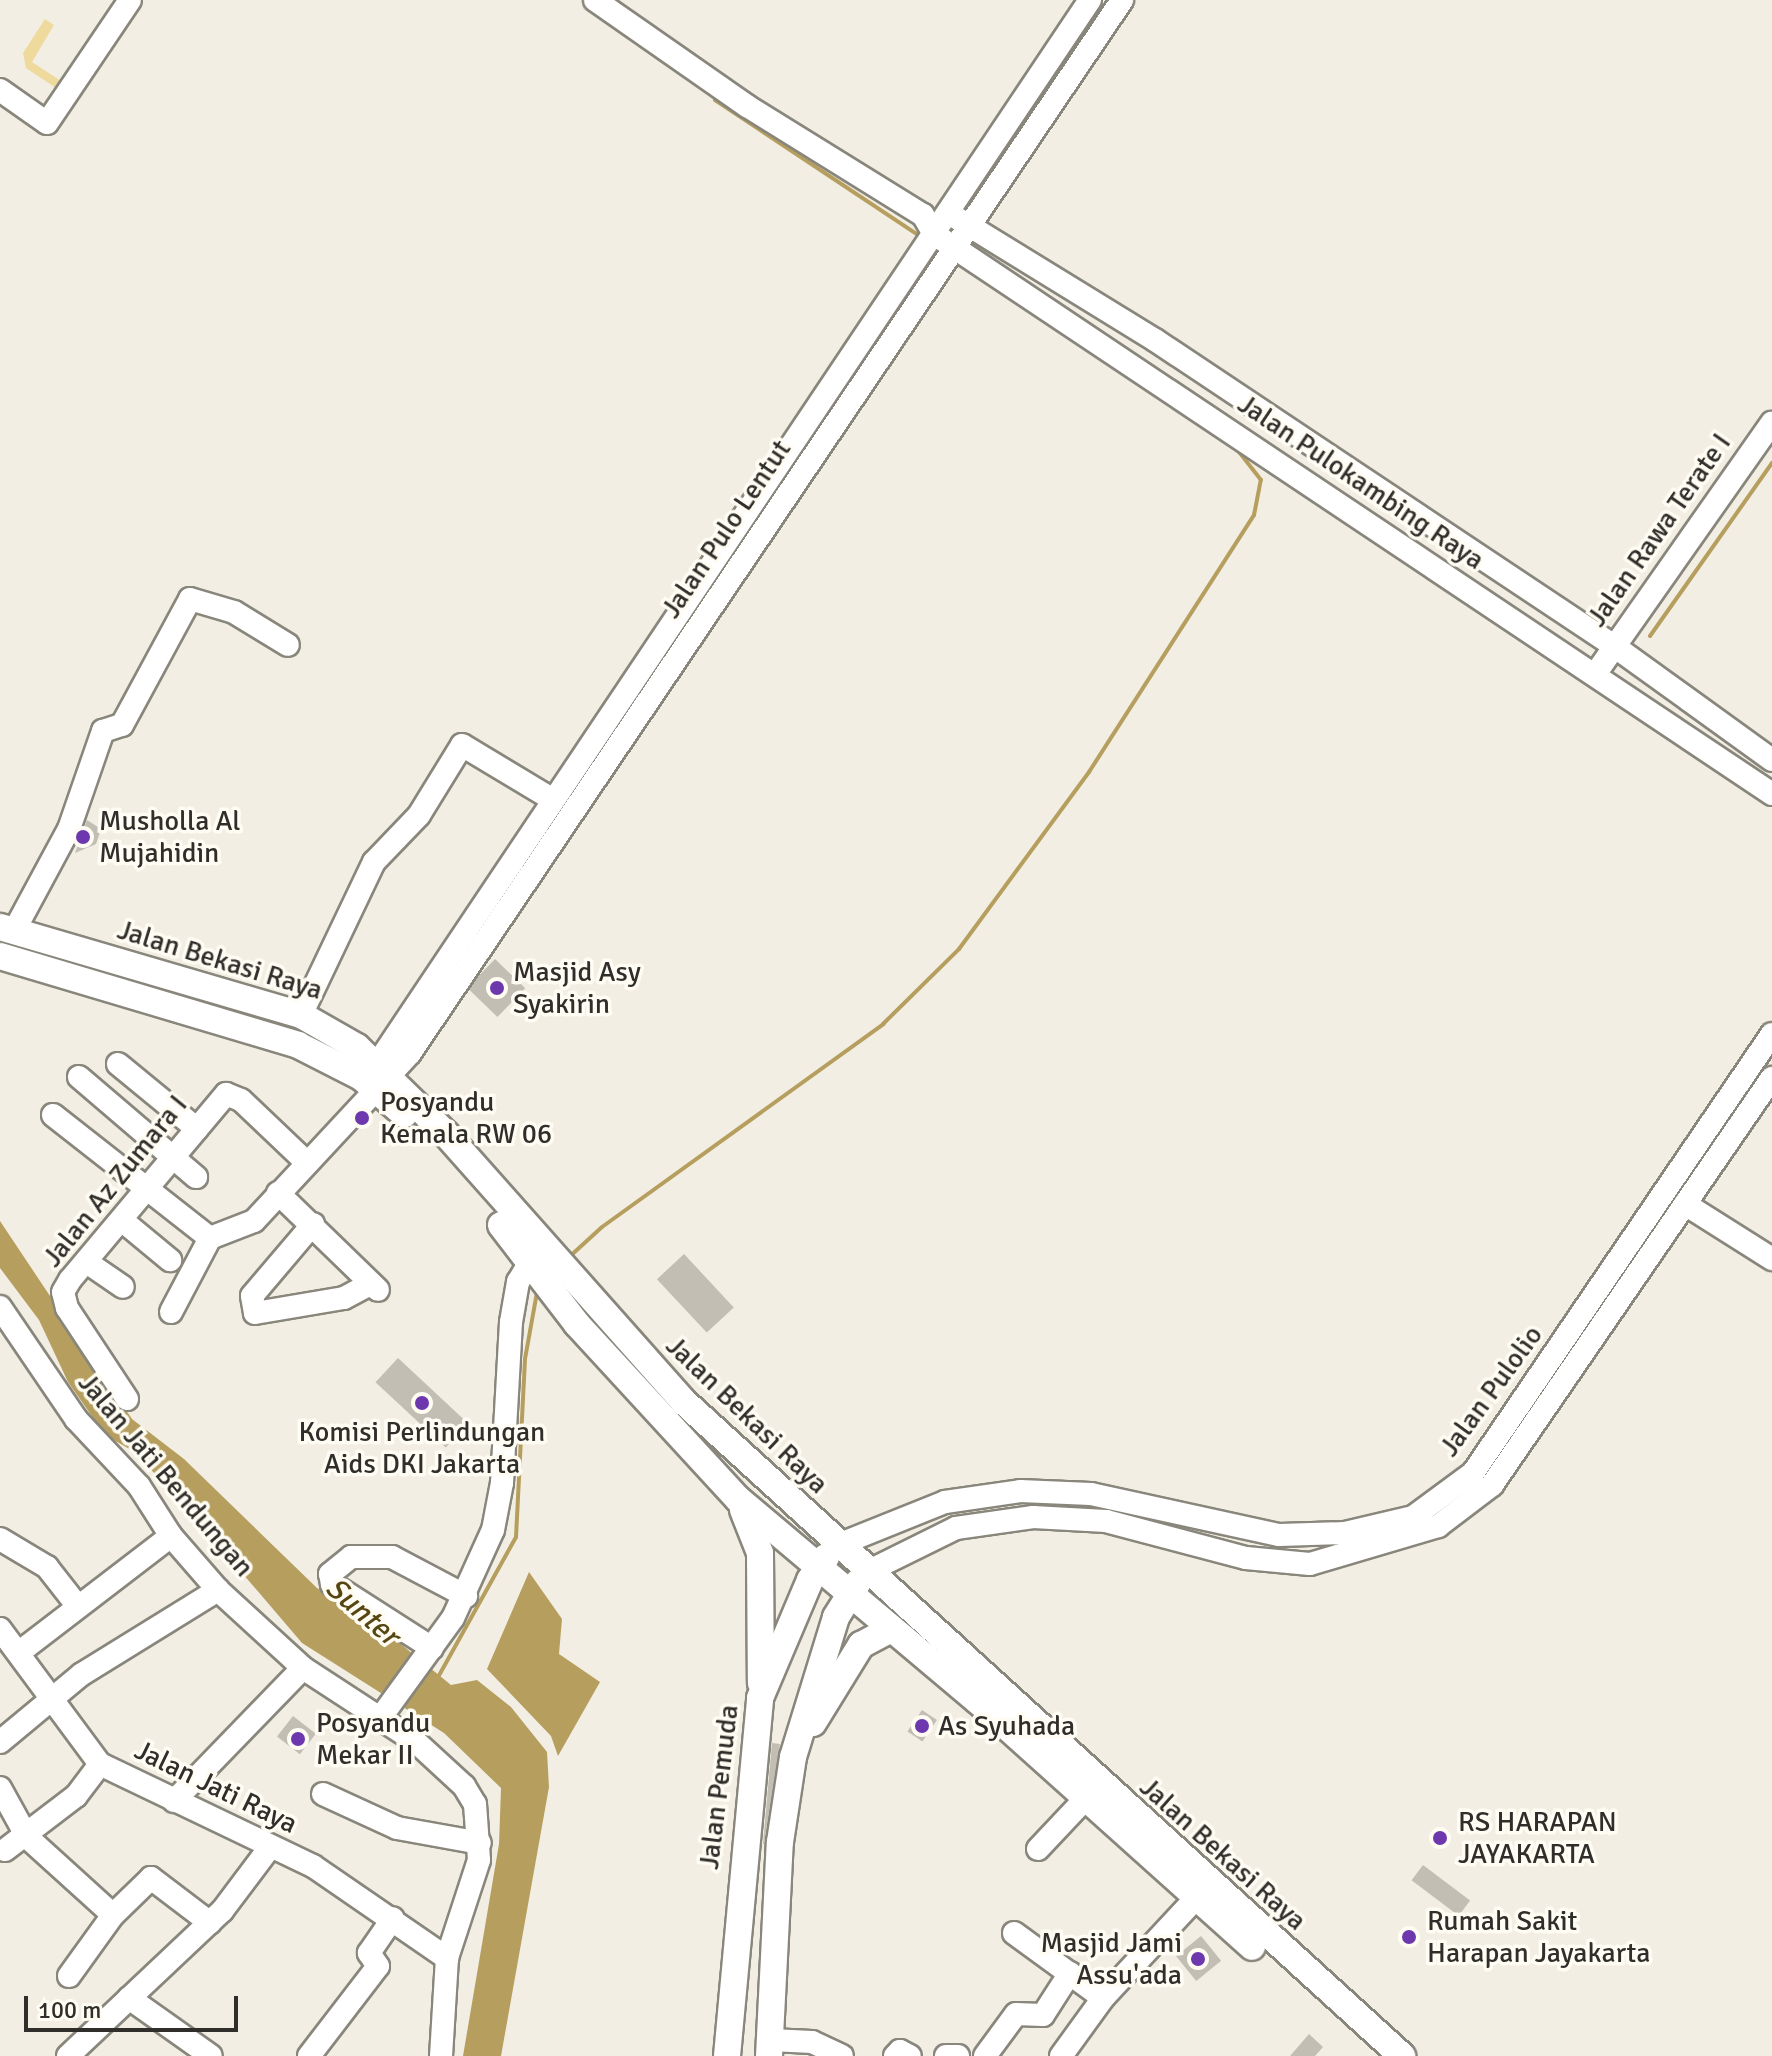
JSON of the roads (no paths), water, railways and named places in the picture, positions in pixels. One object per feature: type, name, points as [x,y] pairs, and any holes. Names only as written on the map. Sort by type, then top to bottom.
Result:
[{"type":"main road","name":"Jalan Bekasi Raya","points":[[7,929],[301,1015],[375,1082],[536,1261],[867,1572],[1036,1740],[1086,1798],[1374,2056]]},
{"type":"main road","name":"Jalan Bekasi Raya","points":[[0,956],[272,1035],[375,1082]]},
{"type":"main road","name":"Jalan Bekasi Raya","points":[[564,1288],[738,1499],[815,1569],[889,1630],[1036,1740],[1402,2056]]},
{"type":"main road","points":[[738,1499],[760,1553],[760,1698]]},
{"type":"main road","name":"Jalan Pemuda","points":[[727,2056],[760,1698],[815,1569],[838,1545]]},
{"type":"main road","points":[[770,2048],[781,1832],[793,1757],[847,1596],[867,1572]]},
{"type":"main road","points":[[793,1757],[861,1645],[889,1630]]},
{"type":"street","points":[[0,90],[47,123],[130,0]]},
{"type":"street","name":"Jalan Pulokambing Raya","points":[[595,0],[928,234],[949,253],[1596,673],[1772,794]]},
{"type":"street","name":"Jalan Pulo Lentut","points":[[375,1082],[949,253],[958,219],[1090,0]]},
{"type":"street","name":"Jalan Pulo Lentut","points":[[375,1082],[552,799],[928,234],[958,219],[1122,0]]},
{"type":"street","name":"Jalan Pulokambing Raya","points":[[958,219],[1155,340],[1614,646],[1772,760]]},
{"type":"street","name":"Jalan Rawa Terate I","points":[[1596,673],[1772,423]]},
{"type":"street","points":[[7,929],[69,829],[103,731],[122,725],[134,694],[192,598],[234,612],[288,645]]},
{"type":"street","points":[[301,1015],[374,862],[419,815],[462,745],[552,799]]},
{"type":"street","name":"Jalan Pulolio","points":[[838,1545],[945,1502],[1051,1491],[1168,1511],[1279,1535],[1345,1533],[1413,1517],[1473,1473],[1772,1034]]},
{"type":"street","points":[[118,1064],[197,1129]]},
{"type":"street","points":[[79,1077],[196,1177]]},
{"type":"street","name":"Jalan Pulolio","points":[[867,1572],[956,1528],[1072,1518],[1164,1534],[1246,1558],[1310,1564],[1410,1538],[1483,1493],[1547,1409],[1772,1078]]},
{"type":"street","points":[[171,1312],[210,1238],[252,1222],[375,1082]]},
{"type":"street","name":"Jalan Az Zumara I","points":[[127,1399],[63,1296],[197,1129],[230,1093],[306,1162]]},
{"type":"street","points":[[53,1115],[210,1238]]},
{"type":"street","points":[[278,1193],[313,1224],[346,1255],[373,1288],[260,1315],[253,1308],[252,1296],[313,1224]]},
{"type":"street","points":[[1685,1204],[1772,1259]]},
{"type":"street","points":[[124,1222],[170,1260]]},
{"type":"street","points":[[383,1714],[466,1596],[500,1495],[511,1322],[518,1282],[536,1261]]},
{"type":"street","points":[[88,1263],[123,1287]]},
{"type":"street","name":"Jalan Jati Bendungan","points":[[0,1307],[76,1419],[139,1486],[171,1536],[218,1590],[303,1668],[383,1714],[464,1786],[475,1804],[480,1843],[447,1958],[441,2056]]},
{"type":"street","points":[[1565,1340],[1585,1353]]},
{"type":"street","points":[[1528,1395],[1547,1409]]},
{"type":"street","points":[[945,1502],[956,1528]]},
{"type":"street","points":[[1164,1534],[1168,1511]]},
{"type":"street","points":[[21,1651],[76,1604],[171,1536]]},
{"type":"street","points":[[0,1539],[47,1567],[76,1604]]},
{"type":"street","points":[[430,1651],[332,1584],[330,1574],[351,1557],[392,1557],[466,1596]]},
{"type":"street","points":[[0,1742],[48,1700],[218,1590]]},
{"type":"street","name":"Jalan Jati Raya","points":[[0,1629],[21,1651],[48,1700],[100,1764],[270,1847],[393,1918],[447,1958]]},
{"type":"street","points":[[174,1801],[303,1668]]},
{"type":"street","points":[[5,1850],[27,1837],[76,1796],[100,1764]]},
{"type":"street","points":[[0,1788],[27,1837],[113,1915]]},
{"type":"street","points":[[323,1794],[397,1828],[480,1843]]},
{"type":"street","points":[[1038,1849],[1086,1798]]},
{"type":"street","points":[[68,2056],[210,1923],[270,1847]]},
{"type":"street","points":[[69,1976],[113,1915],[151,1878],[210,1923]]},
{"type":"street","points":[[1061,2056],[1103,1998],[1196,1898]]},
{"type":"street","points":[[309,2056],[378,1966],[369,1953],[393,1918]]},
{"type":"street","points":[[1014,1933],[1103,1998]]},
{"type":"street","points":[[985,2056],[1016,2014],[1043,2015],[1070,1973]]},
{"type":"street","points":[[129,1998],[211,2056]]},
{"type":"street","points":[[770,2048],[812,2042],[842,2056]]},
{"type":"street","points":[[895,2056],[900,2051],[910,2056]]},
{"type":"street","points":[[946,2056],[958,2056]]},
{"type":"waterway","points":[[715,100],[923,238]]},
{"type":"waterway","points":[[567,1259],[602,1227],[883,1024],[959,949],[1089,772],[1254,515],[1261,480],[1236,448]]},
{"type":"waterway","points":[[1650,636],[1772,463]]},
{"type":"waterway","points":[[437,1679],[516,1537],[525,1359],[538,1287]]},
{"type":"place","name":"Musholla Al Mujahidin","points":[[83,837]]},
{"type":"place","name":"Masjid Asy Syakirin","points":[[497,988]]},
{"type":"place","name":"Posyandu Kemala RW 06","points":[[362,1118]]},
{"type":"place","name":"Komisi Perlindungan Aids DKI Jakarta","points":[[422,1403]]},
{"type":"place","name":"As Syuhada","points":[[922,1726]]},
{"type":"place","name":"Posyandu Mekar II","points":[[298,1739]]},
{"type":"place","name":"RS HARAPAN JAYAKARTA","points":[[1440,1838]]},
{"type":"place","name":"Rumah Sakit Harapan Jayakarta","points":[[1409,1937]]},
{"type":"place","name":"Masjid Jami Assu'ada","points":[[1198,1959]]},
{"type":"water label","name":"Sunter","points":[[362,1612]]}]
